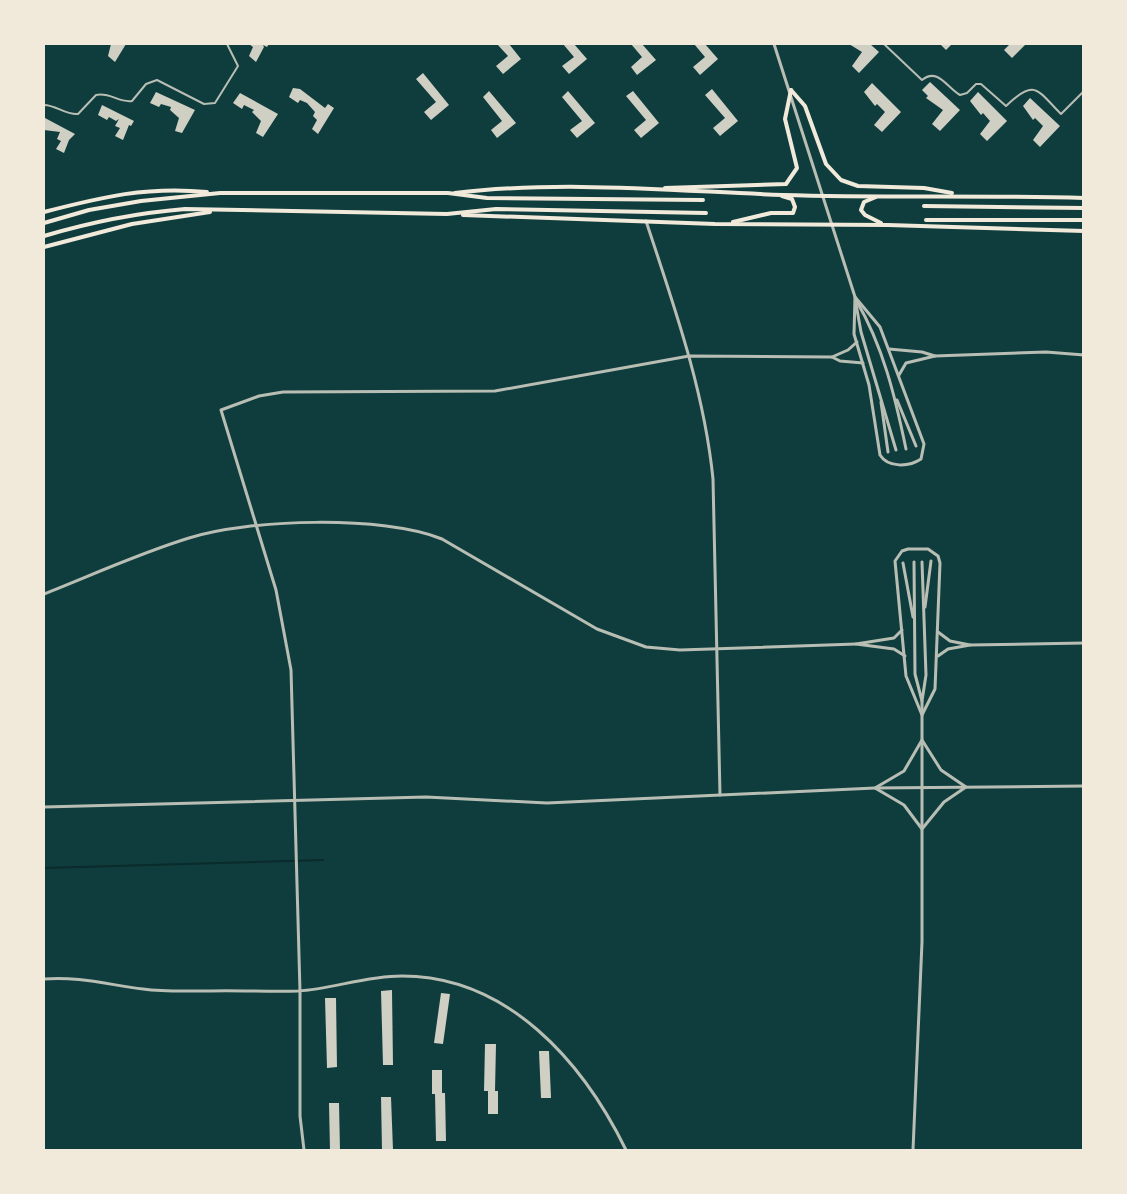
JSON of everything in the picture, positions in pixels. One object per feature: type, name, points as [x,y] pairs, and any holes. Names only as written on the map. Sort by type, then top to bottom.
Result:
[{"type":"main road","points":[[650,190],[682,186],[786,184],[797,168],[785,119],[790,90]]},
{"type":"main road","points":[[790,90],[805,106],[826,164],[841,180],[858,186],[924,188],[962,195]]},
{"type":"main road","points":[[44,212],[98,199],[169,188],[220,193],[448,193],[486,189],[618,188],[824,196],[962,195],[1083,198]]},
{"type":"main road","points":[[44,224],[89,210],[141,201],[220,193]]},
{"type":"main road","points":[[448,193],[487,198],[703,200]]},
{"type":"main road","points":[[724,224],[771,213],[793,213],[795,207],[792,200],[779,194]]},
{"type":"main road","points":[[879,195],[864,202],[861,210],[875,221],[888,225]]},
{"type":"main road","points":[[924,206],[1083,208]]},
{"type":"main road","points":[[447,214],[496,208],[706,213]]},
{"type":"main road","points":[[44,236],[92,221],[143,213],[219,210],[1083,231]]},
{"type":"main road","points":[[44,247],[132,224],[219,210]]},
{"type":"main road","points":[[926,220],[1083,220]]},
{"type":"street","points":[[44,105],[52,105],[68,114],[78,114],[96,95],[109,95],[122,101],[132,101],[146,84],[157,80],[204,104],[215,104],[238,66],[228,44]]},
{"type":"street","points":[[774,44],[855,298],[861,332],[896,450]]},
{"type":"street","points":[[884,44],[921,80],[927,76],[940,77],[960,95],[967,93],[976,84],[981,84],[1006,106],[1021,91],[1033,90],[1038,91],[1061,114],[1083,91]]},
{"type":"street","points":[[646,221],[704,409],[713,479],[720,795]]},
{"type":"street","points":[[855,298],[880,327],[924,444],[921,459],[915,463],[892,465],[884,461],[880,455],[873,404],[857,342],[855,298]]},
{"type":"street","points":[[855,298],[873,330],[916,446]]},
{"type":"street","points":[[304,1150],[300,1116],[300,991],[290,660],[276,590],[221,410],[259,396],[283,392],[495,391],[689,356],[832,357],[848,350],[857,342]]},
{"type":"street","points":[[888,349],[922,352],[935,357]]},
{"type":"street","points":[[898,376],[906,363],[935,357],[1046,352],[1083,355]]},
{"type":"street","points":[[832,357],[840,361],[863,363]]},
{"type":"street","points":[[880,391],[888,452]]},
{"type":"street","points":[[894,391],[906,449]]},
{"type":"street","points":[[44,594],[188,538],[256,527],[374,523],[423,531],[442,539],[616,638],[663,650],[856,644],[894,638],[902,630]]},
{"type":"street","points":[[928,549],[938,556],[940,563],[935,689],[922,715],[906,676],[895,561],[902,551],[928,549]]},
{"type":"street","points":[[924,617],[931,561]]},
{"type":"street","points":[[914,562],[915,674],[922,701]]},
{"type":"street","points":[[913,1150],[922,942],[922,701],[926,675],[922,562]]},
{"type":"street","points":[[903,563],[914,627]]},
{"type":"street","points":[[937,632],[950,641],[970,645]]},
{"type":"street","points":[[856,644],[894,649],[905,656]]},
{"type":"street","points":[[936,658],[948,649],[970,645],[1083,644]]},
{"type":"street","points":[[875,788],[904,771],[922,740]]},
{"type":"street","points":[[922,740],[941,770],[966,787]]},
{"type":"street","points":[[44,807],[426,797],[508,799],[548,803],[875,788],[1083,786]]},
{"type":"street","points":[[922,829],[944,802],[966,787]]},
{"type":"street","points":[[875,788],[904,805],[922,829]]},
{"type":"street","points":[[44,979],[100,982],[173,992],[300,991],[357,979],[403,976],[452,981],[485,993],[534,1026],[574,1067],[608,1113],[626,1150]]},
{"type":"building","points":[[111,44],[126,44],[115,62],[108,56]]},
{"type":"building","points":[[249,44],[269,44],[267,47],[263,45],[256,62],[249,56],[253,47]]},
{"type":"building","points":[[497,44],[509,44],[521,59],[503,74],[496,66],[508,56]]},
{"type":"building","points":[[563,44],[574,44],[587,59],[569,74],[562,66],[574,57]]},
{"type":"building","points":[[631,44],[642,44],[656,60],[637,75],[631,67],[642,57]]},
{"type":"building","points":[[694,44],[705,44],[718,59],[700,75],[693,67],[705,57]]},
{"type":"building","points":[[849,44],[870,44],[879,52],[859,73],[852,66],[862,52]]},
{"type":"building","points":[[940,44],[952,44],[946,50]]},
{"type":"building","points":[[1010,44],[1026,44],[1012,58],[1004,50]]},
{"type":"building","points":[[423,73],[449,105],[431,120],[424,112],[436,102],[416,79]]},
{"type":"building","points":[[930,82],[960,110],[940,131],[932,124],[943,110],[926,98],[928,96],[922,90]]},
{"type":"building","points":[[872,83],[901,112],[882,132],[874,125],[885,112],[877,104],[875,106],[864,92]]},
{"type":"building","points":[[293,88],[300,89],[325,108],[328,104],[334,108],[318,134],[312,129],[317,120],[313,116],[315,112],[307,103],[300,100],[298,103],[289,97]]},
{"type":"building","points":[[712,89],[738,121],[720,136],[713,128],[725,118],[705,95]]},
{"type":"building","points":[[489,91],[516,123],[497,138],[491,130],[502,121],[483,97]]},
{"type":"building","points":[[568,91],[595,123],[577,138],[570,130],[582,121],[562,97]]},
{"type":"building","points":[[633,91],[659,123],[641,138],[634,130],[646,120],[626,96]]},
{"type":"building","points":[[156,92],[195,110],[182,133],[175,131],[179,118],[170,110],[171,107],[161,104],[159,107],[150,103]]},
{"type":"building","points":[[978,92],[1007,121],[987,141],[980,134],[990,121],[983,113],[981,115],[970,101]]},
{"type":"building","points":[[240,93],[278,114],[263,137],[256,133],[261,121],[252,112],[254,110],[244,105],[242,109],[233,103]]},
{"type":"building","points":[[1030,98],[1060,126],[1040,147],[1033,140],[1043,126],[1035,118],[1033,120],[1023,106]]},
{"type":"building","points":[[102,105],[134,121],[131,126],[129,125],[123,140],[115,136],[120,128],[115,126],[119,119],[116,121],[109,117],[107,120],[98,115]]},
{"type":"building","points":[[45,118],[75,134],[69,140],[64,153],[56,149],[61,141],[57,139],[60,132],[44,130]]},
{"type":"building","points":[[392,990],[393,1065],[383,1065],[381,991]]},
{"type":"building","points":[[441,993],[450,994],[443,1044],[434,1043]]},
{"type":"building","points":[[325,998],[336,998],[337,1067],[327,1068]]},
{"type":"building","points":[[485,1044],[496,1044],[495,1091],[498,1091],[498,1114],[488,1114],[488,1091],[484,1091]]},
{"type":"building","points":[[539,1051],[549,1051],[551,1098],[541,1098]]},
{"type":"building","points":[[432,1070],[442,1070],[446,1141],[436,1141]]},
{"type":"building","points":[[381,1097],[391,1097],[393,1150],[382,1150]]},
{"type":"building","points":[[329,1103],[339,1103],[340,1150],[330,1150]]},
{"type":"waterway","points":[[44,868],[323,860]]}]
